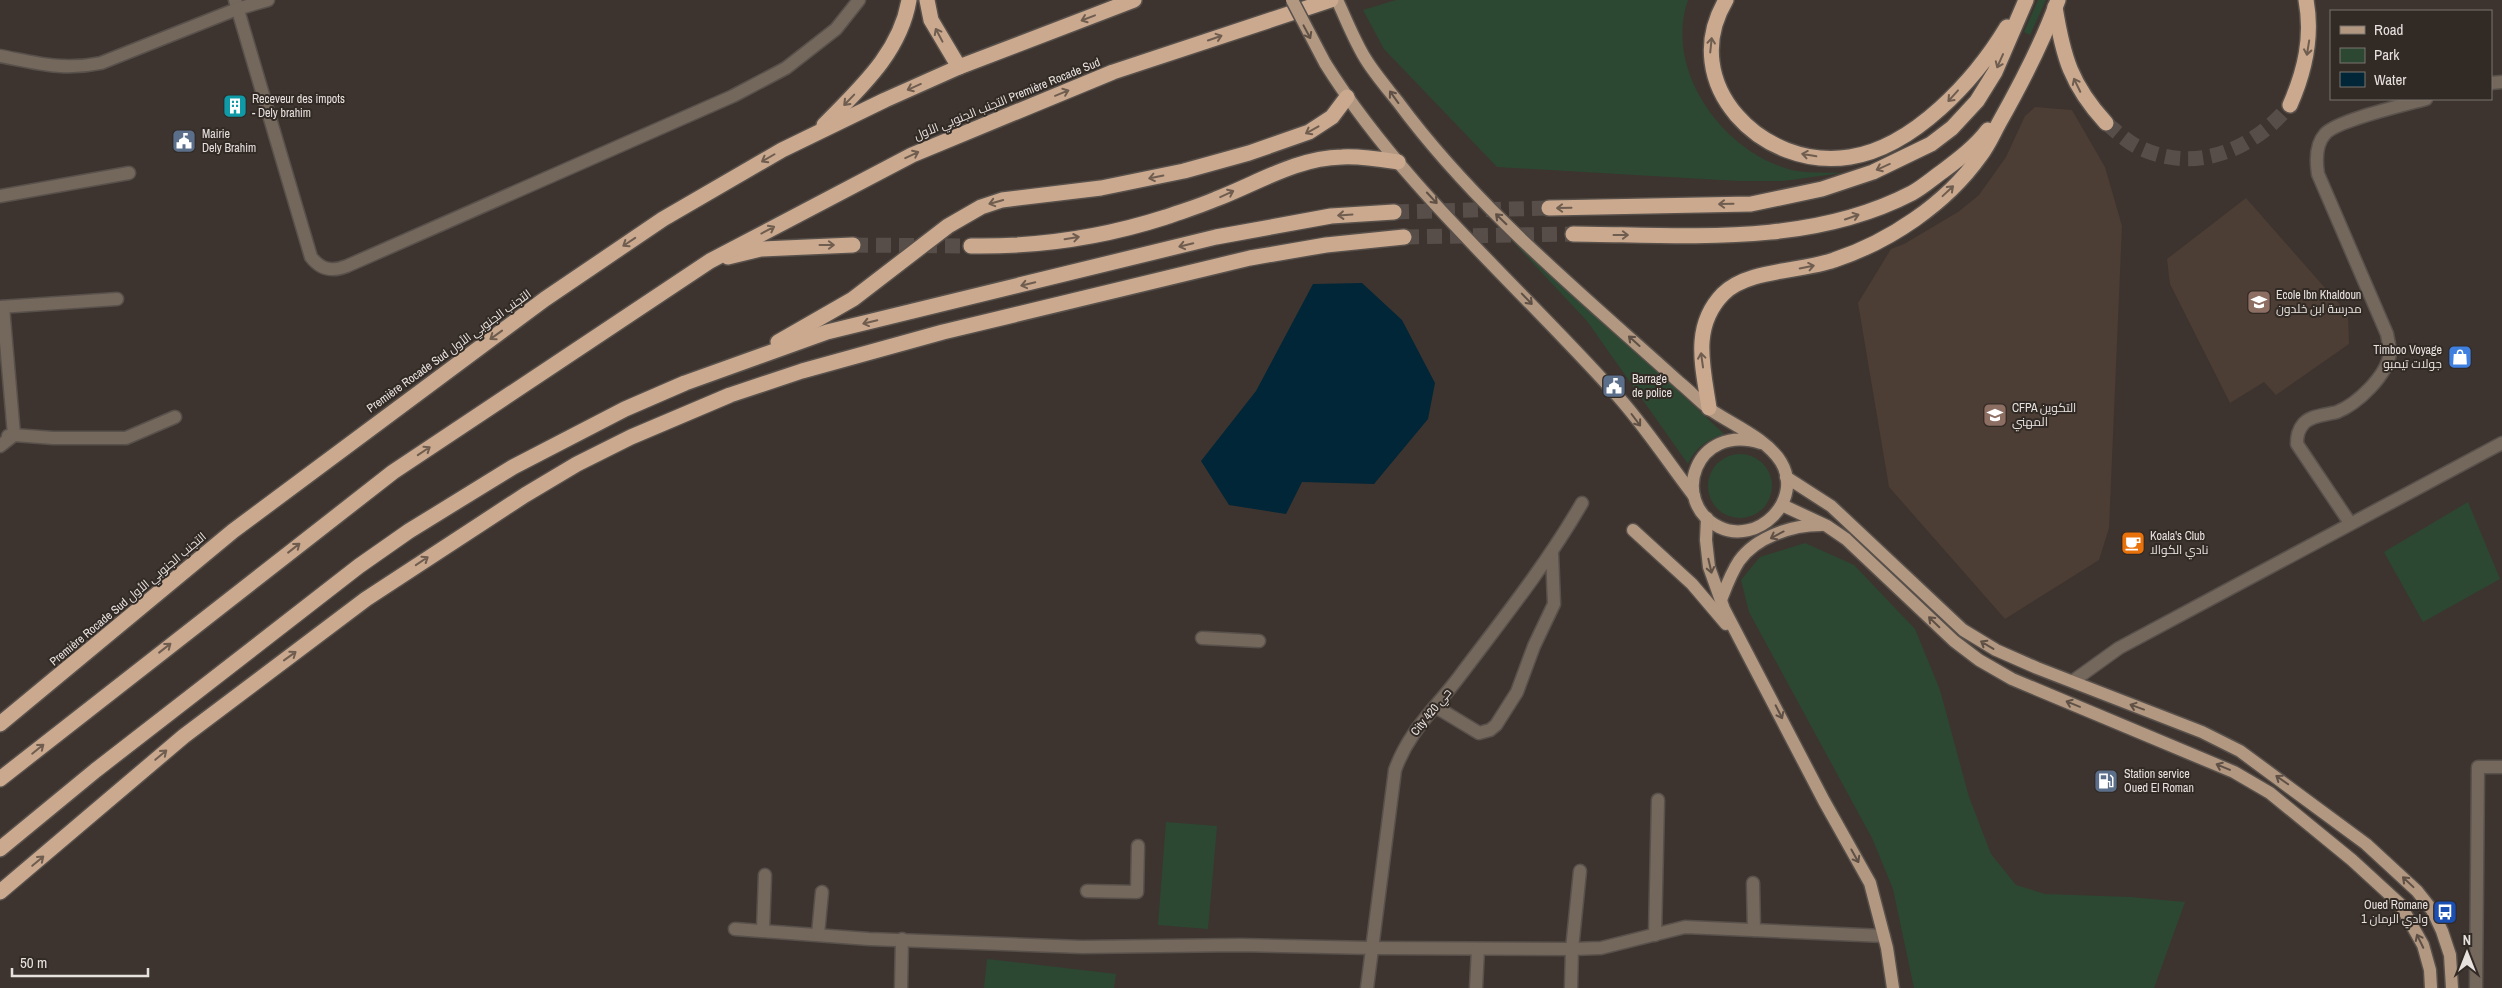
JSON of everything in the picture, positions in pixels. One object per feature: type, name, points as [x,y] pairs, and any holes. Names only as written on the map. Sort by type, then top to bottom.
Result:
[{"type":"highway","points":[[818,131],[884,61],[898,34],[909,0]]},
{"type":"highway","points":[[927,0],[931,20],[959,67],[1134,0]]},
{"type":"highway","name":"التجنب الجنوبي الأول Première Rocade Sud","points":[[710,261],[842,190],[921,151],[1113,72],[1331,0]]},
{"type":"highway","points":[[1726,0],[1712,36],[1711,65],[1721,90],[1740,121],[1770,143],[1788,151],[1834,158],[1866,153],[1891,143],[1928,118],[1949,100],[1977,67],[2001,37],[2024,0]]},
{"type":"highway","points":[[1549,208],[1751,204],[1822,189],[1873,172],[1931,144],[1952,128],[1977,101],[1995,72],[2024,0]]},
{"type":"highway","points":[[2290,105],[2305,65],[2309,40],[2310,20],[2306,0]]},
{"type":"highway","points":[[1709,408],[1701,356],[1701,332],[1709,312],[1724,293],[1747,279],[1813,267],[1862,250],[1924,213],[1953,186],[1980,156],[2018,91],[2056,4]]},
{"type":"highway","points":[[2056,4],[2068,66],[2079,90],[2106,123]]},
{"type":"highway","name":"Première Rocade Sud التجنب الجنوبي الأول","points":[[0,724],[233,531],[545,299],[663,219],[782,150],[818,131],[959,67]]},
{"type":"highway","points":[[1573,234],[1716,236],[1771,233],[1828,225],[1878,208],[1914,192],[1980,140],[2018,91]]},
{"type":"highway","points":[[746,360],[853,299],[948,226],[981,207],[1002,200],[1101,188],[1184,172],[1310,132],[1332,117],[1347,97]]},
{"type":"highway","points":[[971,246],[1037,243],[1107,233],[1164,217],[1216,199],[1284,168],[1312,160],[1340,157],[1370,158],[1398,162]]},
{"type":"highway","points":[[0,849],[96,770],[359,566],[409,531],[475,489],[566,438],[659,394],[746,360],[827,332],[1216,237],[1331,216],[1394,212]]},
{"type":"highway","points":[[0,892],[184,736],[366,599],[525,495],[577,464],[631,437],[730,395],[793,374],[943,332],[1250,258],[1326,245],[1404,237]]},
{"type":"highway","points":[[0,779],[393,472],[710,261],[761,249],[853,245]]},
{"type":"main road","points":[[1292,0],[1308,34],[1347,97],[1398,162],[1615,392],[1694,497],[1707,518],[1719,527],[1733,531],[1748,531],[1762,526],[1774,517],[1782,505],[1786,492],[1786,477],[1782,463],[1773,452],[1709,408],[1569,282],[1470,188],[1442,158],[1365,58],[1337,0]]},
{"type":"main road","points":[[1694,497],[1693,482],[1696,467],[1705,454],[1716,444],[1731,439],[1746,438],[1761,443]]},
{"type":"main road","points":[[1786,477],[1831,506],[1963,630],[1996,650],[2202,732],[2240,751],[2366,844],[2417,891],[2432,910],[2450,955],[2452,988]]},
{"type":"main road","points":[[1782,505],[1824,525],[1846,539],[1954,640],[1979,660],[2012,679],[2234,772],[2270,793],[2352,860],[2400,904],[2423,945],[2430,970],[2431,988]]},
{"type":"main road","points":[[1707,518],[1706,540],[1709,566],[1721,600],[1742,646],[1766,686],[1824,801],[1870,883],[1884,936],[1893,988]]},
{"type":"main road","points":[[1721,600],[1733,572],[1749,550],[1788,529],[1802,525],[1824,525]]},
{"type":"main road","points":[[1634,530],[1692,584],[1742,646]]},
{"type":"street","points":[[0,56],[61,67],[78,68],[101,63],[236,5],[268,0]]},
{"type":"street","points":[[236,5],[311,257],[323,268],[331,270],[347,266],[733,96],[786,68],[836,28],[859,0]]},
{"type":"street","points":[[2350,523],[2297,444],[2297,432],[2305,422],[2314,417],[2345,408],[2364,395],[2383,369],[2390,353],[2387,334],[2318,174],[2316,159],[2319,144],[2325,133],[2341,124],[2423,100]]},
{"type":"street","points":[[0,196],[129,173]]},
{"type":"street","points":[[14,435],[2,307],[117,299]]},
{"type":"street","points":[[0,436],[126,438],[175,417]]},
{"type":"street","points":[[0,446],[14,435]]},
{"type":"street","points":[[2072,681],[2119,648],[2502,443]]},
{"type":"street","name":"City 420 حي","points":[[1367,988],[1395,770],[1402,750],[1413,732],[1436,707],[1552,553],[1582,503]]},
{"type":"street","points":[[1436,707],[1479,733],[1496,725],[1517,692],[1534,646],[1554,604],[1552,553]]},
{"type":"street","points":[[1202,638],[1259,640]]},
{"type":"street","points":[[2476,988],[2478,767],[2502,767]]},
{"type":"street","points":[[1655,934],[1658,800]]},
{"type":"street","points":[[1087,891],[1137,892],[1138,846]]},
{"type":"street","points":[[1571,988],[1572,949],[1580,871]]},
{"type":"street","points":[[763,930],[765,875]]},
{"type":"street","points":[[1753,883],[1754,930]]},
{"type":"street","points":[[818,934],[822,892]]},
{"type":"street","points":[[735,929],[1082,947],[1240,945],[1572,949],[1601,948],[1684,927],[1884,936]]},
{"type":"street","points":[[901,988],[902,939]]},
{"type":"street","points":[[1476,988],[1478,948]]},
{"type":"shaded area","name":"CFPA التكوين المهني","points":[[2035,107],[2072,110],[2105,167],[2122,226],[2109,528],[2099,560],[2005,619],[1889,487],[1858,303],[1891,249],[1904,244],[1958,212],[1979,195],[2006,157],[2025,116]]},
{"type":"shaded area","name":"Ecole Ibn Khaldoun مدرسة ابن خلدون","points":[[2246,198],[2348,314],[2349,344],[2276,395],[2264,382],[2230,403],[2170,284],[2167,259]]},
{"type":"green space","points":[[1396,0],[1688,0],[1683,26],[1684,52],[1691,78],[1703,102],[1719,124],[1739,143],[1761,158],[1785,168],[1805,172],[1842,173],[1783,181],[1738,181],[1497,167],[1384,49],[1363,10]]},
{"type":"green space","points":[[2038,0],[2046,0],[2030,35],[2024,32]]},
{"type":"green space","points":[[1460,185],[1724,434],[1703,445],[1688,464],[1587,321]]},
{"type":"green space","points":[[1734,454],[1746,454],[1763,463],[1770,474],[1772,486],[1770,498],[1763,509],[1746,518],[1734,518],[1722,513],[1713,504],[1708,492],[1708,480],[1713,468],[1722,459]]},
{"type":"green space","points":[[2468,502],[2500,579],[2423,622],[2384,552]]},
{"type":"green space","points":[[1805,543],[1854,565],[1915,629],[1940,690],[1969,797],[1991,854],[2016,885],[2045,894],[2130,897],[2185,902],[2154,988],[1914,988],[1893,889],[1872,838],[1749,612],[1741,580],[1760,557]]},
{"type":"green space","points":[[1166,822],[1217,826],[1208,929],[1158,925]]},
{"type":"green space","points":[[987,959],[1116,974],[1114,988],[984,988]]},
{"type":"water","points":[[1362,283],[1402,320],[1435,383],[1428,419],[1374,484],[1302,482],[1286,514],[1229,505],[1201,461],[1256,391],[1313,284]]},
{"type":"tunnel","points":[[2106,123],[2126,140],[2140,148],[2182,159],[2202,158],[2222,153],[2241,145],[2275,121],[2290,105]]},
{"type":"tunnel","points":[[1394,212],[1549,208]]},
{"type":"tunnel","points":[[1404,237],[1573,234]]},
{"type":"tunnel","points":[[853,245],[971,246]]},
{"type":"place","name":"Receveur des impots - Dely brahim","points":[[235,106]]},
{"type":"place","name":"Mairie Dely Brahim","points":[[184,141]]},
{"type":"place","name":"Ecole Ibn Khaldoun مدرسة ابن خلدون","points":[[2259,302]]},
{"type":"place","name":"Timboo Voyage جولات تيمبو","points":[[2460,357]]},
{"type":"place","name":"Barrage de police","points":[[1614,386]]},
{"type":"place","name":"CFPA التكوين المهني","points":[[1995,415]]},
{"type":"place","name":"Koala's Club نادي الكوالا","points":[[2133,543]]},
{"type":"place","name":"Station service Oued El Roman","points":[[2106,781]]},
{"type":"place","name":"Oued Romane 1 وادي الرمان","points":[[2445,912]]}]
